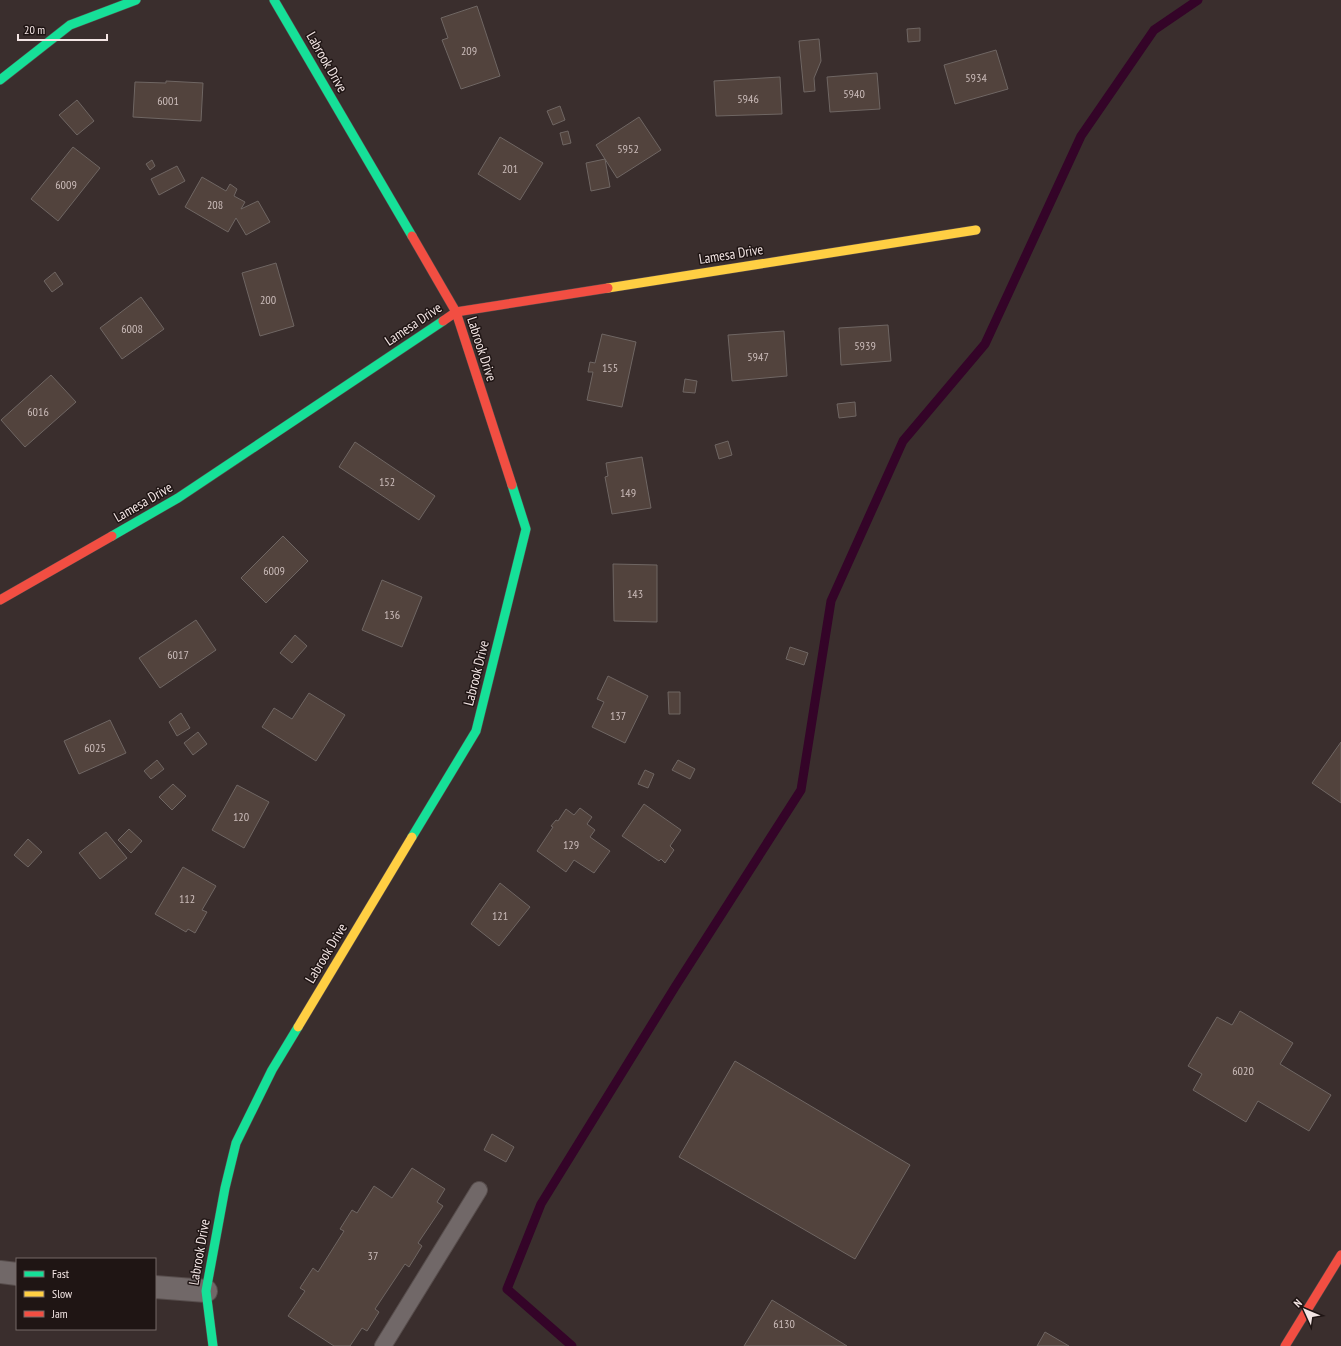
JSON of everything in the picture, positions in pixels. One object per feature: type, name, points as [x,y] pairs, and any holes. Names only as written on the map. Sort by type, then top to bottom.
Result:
[{"type":"street","points":[[0,80],[70,25],[136,0]]},
{"type":"street","name":"Labrook Drive","points":[[212,1346],[206,1291],[225,1188],[236,1143],[268,1076],[476,731],[526,529],[456,312],[274,0]]},
{"type":"street","name":"Lamesa Drive","points":[[0,600],[178,498],[456,312],[976,230]]},
{"type":"street","points":[[1287,1345],[1341,1255]]},
{"type":"street","points":[[0,1272],[16,1274]]},
{"type":"street","points":[[156,1287],[206,1291]]},
{"type":"lane","points":[[383,1346],[479,1190]]},
{"type":"building","points":[[477,6],[500,76],[461,89],[442,40],[448,38],[441,18]]},
{"type":"building","points":[[920,28],[920,41],[908,42],[907,29]]},
{"type":"building","points":[[819,39],[821,61],[814,78],[815,91],[804,92],[799,41]]},
{"type":"building","points":[[996,50],[1008,89],[955,104],[944,65]]},
{"type":"building","points":[[877,73],[880,109],[830,112],[827,77]]},
{"type":"building","points":[[780,77],[782,114],[716,116],[714,81]]},
{"type":"building","points":[[166,81],[203,83],[201,121],[133,117],[135,82],[166,83]]},
{"type":"building","points":[[77,100],[94,121],[77,135],[59,115]]},
{"type":"building","points":[[560,106],[565,120],[553,125],[547,111]]},
{"type":"building","points":[[639,117],[661,150],[617,178],[596,145]]},
{"type":"building","points":[[568,131],[571,143],[563,145],[560,133]]},
{"type":"building","points":[[500,137],[543,163],[520,200],[478,174]]},
{"type":"building","points":[[73,147],[100,168],[58,221],[31,199]]},
{"type":"building","points":[[605,159],[610,187],[591,191],[586,163]]},
{"type":"building","points":[[152,160],[155,166],[150,170],[146,164]]},
{"type":"building","points":[[177,166],[185,181],[159,195],[151,179]]},
{"type":"building","points":[[202,177],[226,191],[230,184],[237,189],[234,196],[245,202],[241,209],[258,201],[270,222],[246,235],[236,218],[228,232],[185,207]]},
{"type":"building","points":[[276,263],[294,326],[260,336],[242,273]]},
{"type":"building","points":[[55,272],[63,284],[52,292],[44,281]]},
{"type":"building","points":[[141,297],[164,329],[122,359],[100,328]]},
{"type":"building","points":[[888,325],[891,361],[841,365],[839,328]]},
{"type":"building","points":[[784,331],[787,376],[732,381],[728,335]]},
{"type":"building","points":[[602,334],[636,342],[622,407],[587,400],[593,372],[588,372],[590,362],[595,363]]},
{"type":"building","points":[[51,375],[76,402],[25,447],[1,420]]},
{"type":"building","points":[[685,379],[697,381],[695,393],[683,392]]},
{"type":"building","points":[[855,402],[856,416],[839,418],[837,404]]},
{"type":"building","points":[[728,441],[732,455],[719,459],[715,445]]},
{"type":"building","points":[[355,442],[435,496],[419,520],[339,467]]},
{"type":"building","points":[[642,457],[651,508],[612,514],[605,477],[608,476],[606,463]]},
{"type":"building","points":[[283,536],[308,561],[266,603],[241,578]]},
{"type":"building","points":[[613,564],[657,565],[657,622],[614,621]]},
{"type":"building","points":[[382,580],[422,597],[402,647],[362,630]]},
{"type":"building","points":[[196,620],[216,650],[160,688],[139,658]]},
{"type":"building","points":[[295,635],[307,646],[292,663],[280,653]]},
{"type":"building","points":[[790,647],[808,653],[804,665],[786,659]]},
{"type":"building","points":[[608,676],[648,696],[625,743],[592,727],[604,702],[597,699]]},
{"type":"building","points":[[668,692],[680,692],[680,714],[669,714]]},
{"type":"building","points":[[309,693],[345,715],[316,761],[262,727],[274,708],[292,719]]},
{"type":"building","points":[[181,713],[190,728],[177,736],[169,722]]},
{"type":"building","points":[[110,720],[126,753],[79,774],[64,741]]},
{"type":"building","points":[[198,732],[207,744],[193,755],[184,743]]},
{"type":"building","points":[[1341,742],[1341,803],[1312,783]]},
{"type":"building","points":[[157,760],[164,769],[151,779],[144,771]]},
{"type":"building","points":[[678,760],[695,769],[690,779],[672,770]]},
{"type":"building","points":[[645,770],[654,774],[648,788],[638,784]]},
{"type":"building","points":[[173,784],[186,796],[172,810],[159,797]]},
{"type":"building","points":[[237,785],[269,802],[244,848],[212,830]]},
{"type":"building","points":[[644,804],[681,830],[670,846],[674,850],[665,863],[661,859],[659,861],[622,836]]},
{"type":"building","points":[[580,808],[592,817],[587,824],[595,830],[590,837],[610,851],[594,873],[574,860],[566,872],[537,851],[553,827],[551,826],[556,820],[558,821],[566,809],[574,815]]},
{"type":"building","points":[[129,829],[142,841],[131,853],[118,840]]},
{"type":"building","points":[[106,832],[127,858],[100,879],[79,853]]},
{"type":"building","points":[[28,839],[42,852],[28,867],[14,855]]},
{"type":"building","points":[[183,867],[216,886],[202,910],[207,912],[195,933],[188,929],[186,932],[155,914]]},
{"type":"building","points":[[500,883],[530,907],[499,946],[471,924]]},
{"type":"building","points":[[1240,1011],[1293,1043],[1280,1064],[1331,1095],[1309,1131],[1258,1101],[1246,1122],[1193,1090],[1202,1074],[1188,1066],[1217,1017],[1232,1025]]},
{"type":"building","points":[[735,1061],[910,1165],[855,1259],[679,1157]]},
{"type":"building","points":[[492,1134],[514,1147],[506,1162],[484,1150]]},
{"type":"building","points":[[412,1168],[445,1189],[437,1202],[443,1206],[418,1243],[422,1246],[409,1267],[405,1264],[375,1309],[379,1312],[367,1331],[362,1328],[350,1346],[334,1346],[288,1316],[305,1291],[300,1288],[313,1268],[318,1272],[344,1231],[340,1229],[352,1210],[357,1213],[374,1186],[392,1198]]},
{"type":"building","points":[[772,1300],[847,1346],[744,1346]]},
{"type":"building","points":[[1045,1332],[1069,1346],[1037,1346]]},
{"type":"waterway","points":[[572,1346],[507,1289],[541,1204],[675,987],[801,790],[831,601],[903,441],[985,344],[1081,136],[1154,30],[1198,0]]},
{"type":"traffic: fast","points":[[0,80],[70,25],[136,0]]},
{"type":"traffic: fast","points":[[274,0],[412,236]]},
{"type":"traffic: fast","points":[[112,536],[178,498],[443,321]]},
{"type":"traffic: fast","points":[[412,837],[476,731],[526,529],[512,485]]},
{"type":"traffic: fast","points":[[213,1346],[206,1291],[225,1188],[236,1143],[272,1070],[298,1027]]},
{"type":"traffic: slow","points":[[608,288],[976,230]]},
{"type":"traffic: slow","points":[[298,1027],[412,837]]},
{"type":"traffic: jam","points":[[412,236],[456,312],[512,485]]},
{"type":"traffic: jam","points":[[443,321],[456,312],[608,288]]},
{"type":"traffic: jam","points":[[0,600],[112,536]]},
{"type":"traffic: jam","points":[[1285,1346],[1341,1255]]}]
